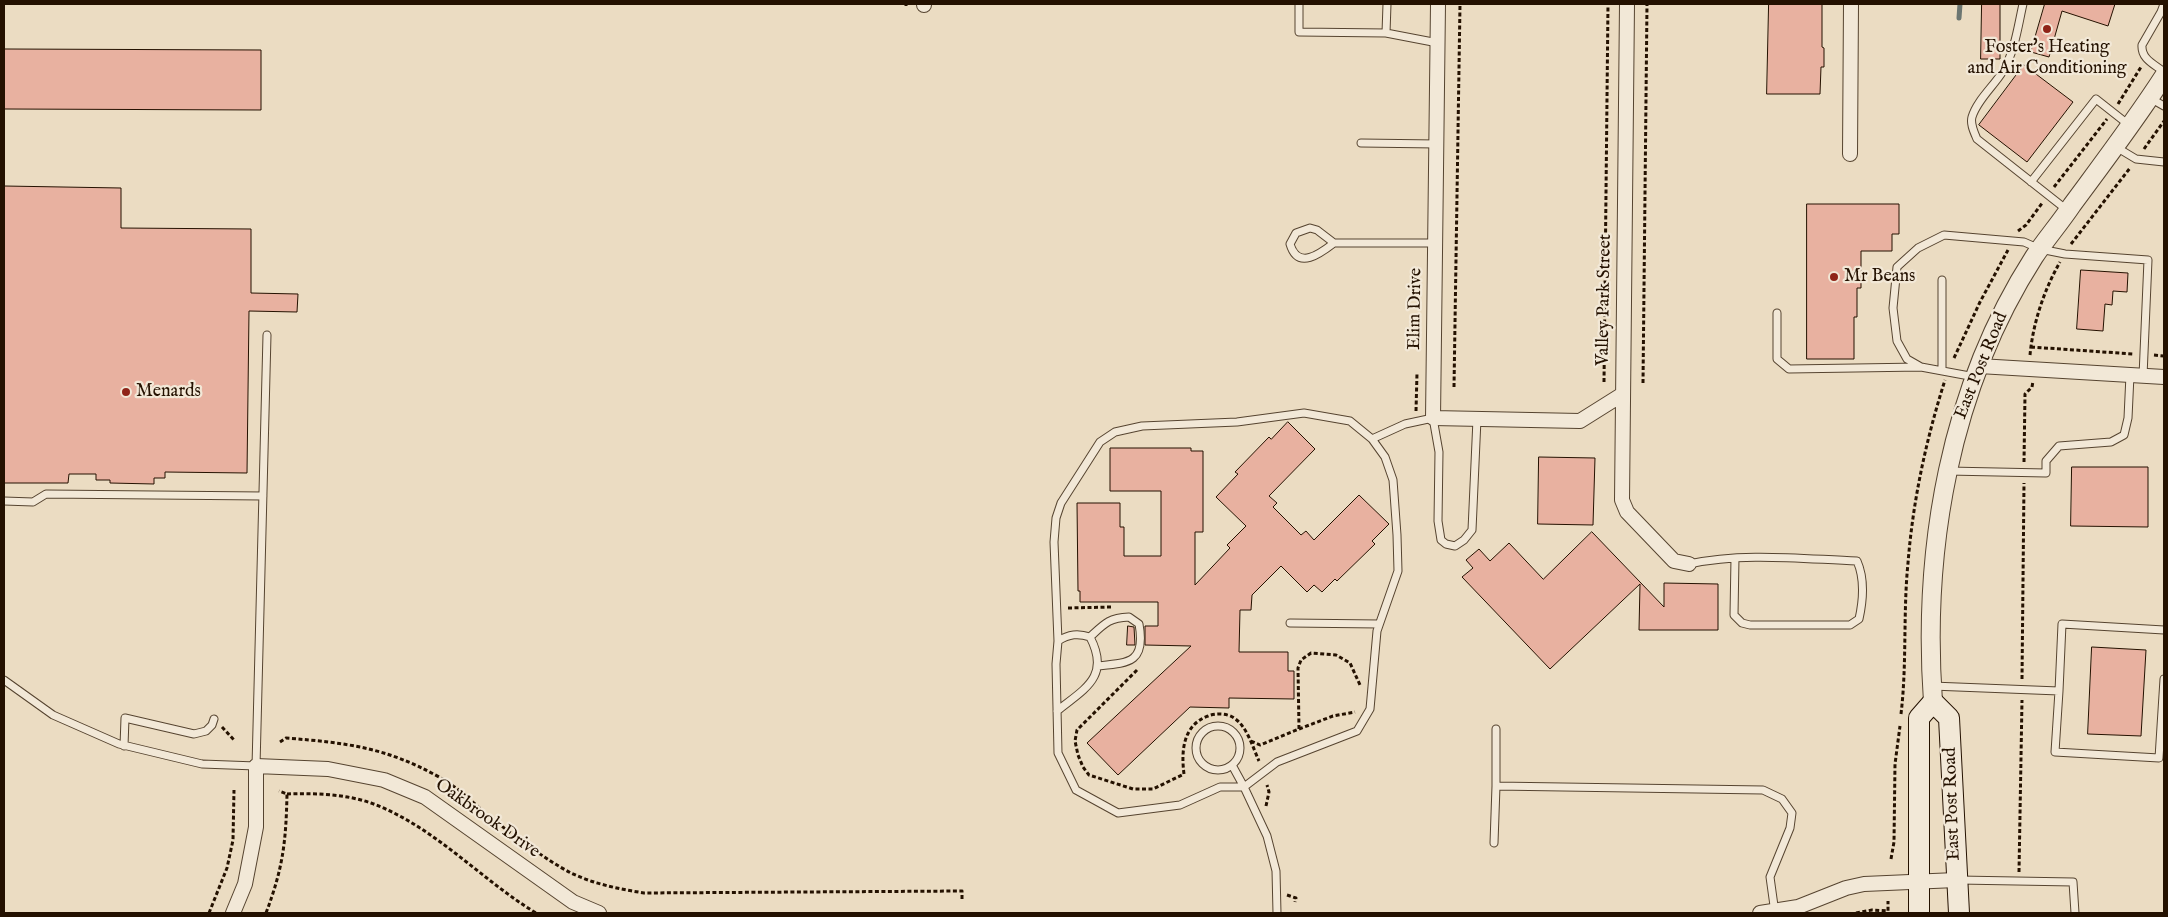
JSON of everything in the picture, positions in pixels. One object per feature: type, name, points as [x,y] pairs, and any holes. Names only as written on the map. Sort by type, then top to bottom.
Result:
[{"type":"main road","name":"East Post Road","points":[[1919,913],[1919,718],[1932,694],[1950,718],[1959,913]]},
{"type":"street","name":"Elim Drive","points":[[1433,418],[1438,4]]},
{"type":"street","name":"Valley Park Street","points":[[1627,4],[1622,500],[1627,512],[1674,561],[1689,564]]},
{"type":"street","points":[[1850,154],[1851,4]]},
{"type":"street","name":"East Post Road","points":[[1932,694],[1930,611],[1938,524],[1954,440],[1977,372],[2003,311],[2040,250],[2130,126],[2157,102],[2164,76]]},
{"type":"street","points":[[1977,372],[2164,377]]},
{"type":"street","points":[[1433,418],[1580,421],[1623,394]]},
{"type":"street","points":[[234,913],[245,884],[256,827],[256,766]]},
{"type":"street","name":"Oakbrook Drive","points":[[256,766],[328,769],[384,780],[424,797],[573,902],[598,913]]},
{"type":"street","points":[[1760,913],[1775,912],[1812,903],[1846,888],[1864,884],[1919,880],[1956,880]]},
{"type":"lane","points":[[1299,4],[1299,32],[1386,33],[1438,43]]},
{"type":"lane","points":[[1386,33],[1387,4]]},
{"type":"lane","points":[[2023,4],[2012,52],[2003,71],[1976,108],[1971,125],[1976,139],[2068,211]]},
{"type":"lane","points":[[2164,4],[2162,12],[2142,45],[2141,51],[2144,56],[2164,72]]},
{"type":"lane","points":[[2031,182],[2096,99],[2130,126]]},
{"type":"lane","points":[[1361,144],[1436,144]]},
{"type":"lane","points":[[2115,147],[2136,159],[2147,162],[2164,162]]},
{"type":"lane","points":[[1334,243],[1317,230],[1310,228],[1296,233],[1290,244],[1295,253],[1308,259],[1334,243],[1435,244]]},
{"type":"lane","points":[[1922,367],[1908,360],[1897,341],[1893,308],[1897,267],[1918,248],[1944,236],[2024,242],[2040,250],[2065,254],[2148,260],[2144,355],[2136,375],[2124,436],[2111,442],[2059,446],[2046,461],[2046,473],[1948,471]]},
{"type":"lane","points":[[1942,280],[1942,371]]},
{"type":"lane","points":[[1777,312],[1777,358],[1789,369],[1922,367],[1942,371],[1977,372]]},
{"type":"lane","points":[[4,680],[53,715],[124,746],[202,764],[256,766],[267,335]]},
{"type":"lane","points":[[1304,413],[1350,421],[1372,440],[1385,456],[1393,480],[1398,572],[1379,624],[1370,709],[1358,731],[1277,762],[1244,787],[1220,787],[1180,805],[1118,813],[1076,790],[1058,752],[1056,664],[1058,641],[1054,542],[1056,518],[1061,503],[1090,456],[1100,442],[1115,432],[1142,426],[1237,422],[1304,413]]},
{"type":"lane","points":[[1372,440],[1405,424],[1433,418],[1439,452],[1438,521],[1441,540],[1446,544],[1455,546],[1464,540],[1472,530],[1477,419]]},
{"type":"lane","points":[[4,501],[33,502],[46,494],[263,496]]},
{"type":"lane","points":[[1689,564],[1714,558],[1736,558],[1858,561],[1862,571],[1863,604],[1859,619],[1850,625],[1750,625],[1742,623],[1734,615],[1736,558]]},
{"type":"lane","points":[[1090,637],[1106,622],[1114,618],[1129,617],[1139,624],[1142,640],[1140,651],[1136,658],[1123,664],[1097,666]]},
{"type":"lane","points":[[1290,623],[1379,624]]},
{"type":"lane","points":[[2164,630],[2062,624],[2055,752],[2159,758],[2164,678]]},
{"type":"lane","points":[[1057,710],[1092,682],[1096,676],[1097,666],[1094,645],[1090,637],[1080,634],[1069,635],[1058,641]]},
{"type":"lane","points":[[1932,694],[2059,690]]},
{"type":"lane","points":[[124,746],[125,718],[194,734],[206,731],[212,725],[214,718]]},
{"type":"lane","points":[[1223,726],[1235,734],[1240,747],[1239,754],[1232,765],[1217,770],[1203,764],[1199,758],[1196,744],[1204,731],[1210,727],[1223,726]]},
{"type":"lane","points":[[1494,843],[1496,729]]},
{"type":"lane","points":[[1232,765],[1267,836],[1276,871],[1277,913]]},
{"type":"lane","points":[[1496,786],[1763,790],[1782,799],[1792,813],[1790,828],[1770,877],[1775,912]]},
{"type":"lane","points":[[1956,880],[2073,882],[2075,913]]},
{"type":"path","points":[[1454,387],[1460,4]]},
{"type":"path","points":[[1604,382],[1608,4]]},
{"type":"path","points":[[1643,383],[1647,4]]},
{"type":"path","points":[[2031,347],[2164,356]]},
{"type":"path","points":[[1068,608],[1116,607]]},
{"type":"path","points":[[1299,729],[1298,668],[1301,660],[1311,653],[1336,655],[1350,663],[1361,687]]},
{"type":"path","points":[[1139,668],[1077,730],[1075,741],[1078,755],[1083,767],[1090,775],[1133,789],[1153,789],[1184,774],[1182,750],[1185,739],[1198,719],[1213,714],[1224,714],[1234,718],[1244,729],[1259,761]]},
{"type":"path","points":[[1250,741],[1260,745],[1333,716],[1355,713],[1357,706]]},
{"type":"path","points":[[214,718],[235,741]]},
{"type":"path","points":[[280,742],[286,738],[344,743],[376,749],[407,761],[441,778],[491,817],[571,873],[623,890],[644,893],[962,891],[962,901]]},
{"type":"path","points":[[209,913],[227,868],[232,840],[234,790]]},
{"type":"path","points":[[279,790],[287,794],[342,797],[370,803],[403,818],[424,831],[518,902],[536,913]]},
{"type":"path","points":[[266,913],[282,866],[286,842],[287,794]]},
{"type":"path","points":[[1856,913],[1872,910],[1888,911],[1888,901]]},
{"type":"building","points":[[1769,4],[1822,4],[1824,67],[1821,67],[1820,94],[1767,94]]},
{"type":"building","points":[[1982,4],[2000,4],[2000,43],[1992,41],[2000,47],[2000,59],[1981,59]]},
{"type":"building","points":[[2045,4],[2115,4],[2108,26],[2062,11],[2049,57],[2031,52]]},
{"type":"building","points":[[4,49],[261,50],[261,110],[4,109]]},
{"type":"building","points":[[2024,65],[2073,102],[2027,162],[1979,125]]},
{"type":"building","name":"Menards","points":[[4,186],[121,188],[121,228],[251,229],[251,293],[298,294],[297,312],[249,311],[247,473],[165,472],[165,478],[154,478],[154,484],[110,483],[110,480],[96,480],[96,474],[69,474],[68,483],[4,483]]},
{"type":"building","name":"Mr Beans","points":[[1807,204],[1899,204],[1899,234],[1892,234],[1892,251],[1861,251],[1861,288],[1857,288],[1857,317],[1854,317],[1854,359],[1807,359]]},
{"type":"building","points":[[2081,270],[2128,273],[2127,292],[2113,291],[2112,305],[2105,304],[2103,331],[2077,329]]},
{"type":"building","points":[[1288,422],[1315,449],[1269,496],[1277,503],[1273,507],[1301,535],[1306,531],[1314,540],[1359,495],[1389,524],[1372,541],[1375,544],[1337,581],[1335,579],[1322,592],[1314,585],[1307,592],[1281,566],[1252,595],[1251,610],[1240,610],[1239,652],[1288,652],[1288,671],[1294,671],[1294,699],[1229,698],[1229,708],[1190,707],[1118,775],[1087,743],[1191,646],[1145,645],[1145,626],[1158,626],[1158,602],[1080,602],[1080,591],[1078,591],[1077,503],[1120,503],[1120,527],[1124,527],[1124,556],[1161,556],[1161,491],[1110,491],[1110,448],[1191,448],[1191,451],[1203,451],[1203,532],[1195,532],[1195,585],[1230,548],[1227,545],[1246,526],[1216,497],[1238,474],[1235,472],[1269,437],[1271,439]]},
{"type":"building","points":[[1539,457],[1595,458],[1593,525],[1538,524]]},
{"type":"building","points":[[2072,467],[2148,467],[2148,527],[2071,526]]},
{"type":"building","points":[[1592,532],[1664,607],[1664,583],[1718,584],[1718,630],[1639,630],[1640,584],[1550,669],[1462,577],[1473,568],[1466,560],[1479,549],[1490,561],[1509,543],[1543,579]]},
{"type":"building","points":[[1128,626],[1134,627],[1135,645],[1127,645]]},
{"type":"building","points":[[2092,647],[2146,650],[2141,736],[2088,734]]},
{"type":"waterway","points":[[1959,18],[1960,4]]},
{"type":"place","name":"Foster's Heating and Air Conditioning","points":[[2047,29]]},
{"type":"place","name":"Mr Beans","points":[[1834,277]]},
{"type":"place","name":"Menards","points":[[126,392]]}]
